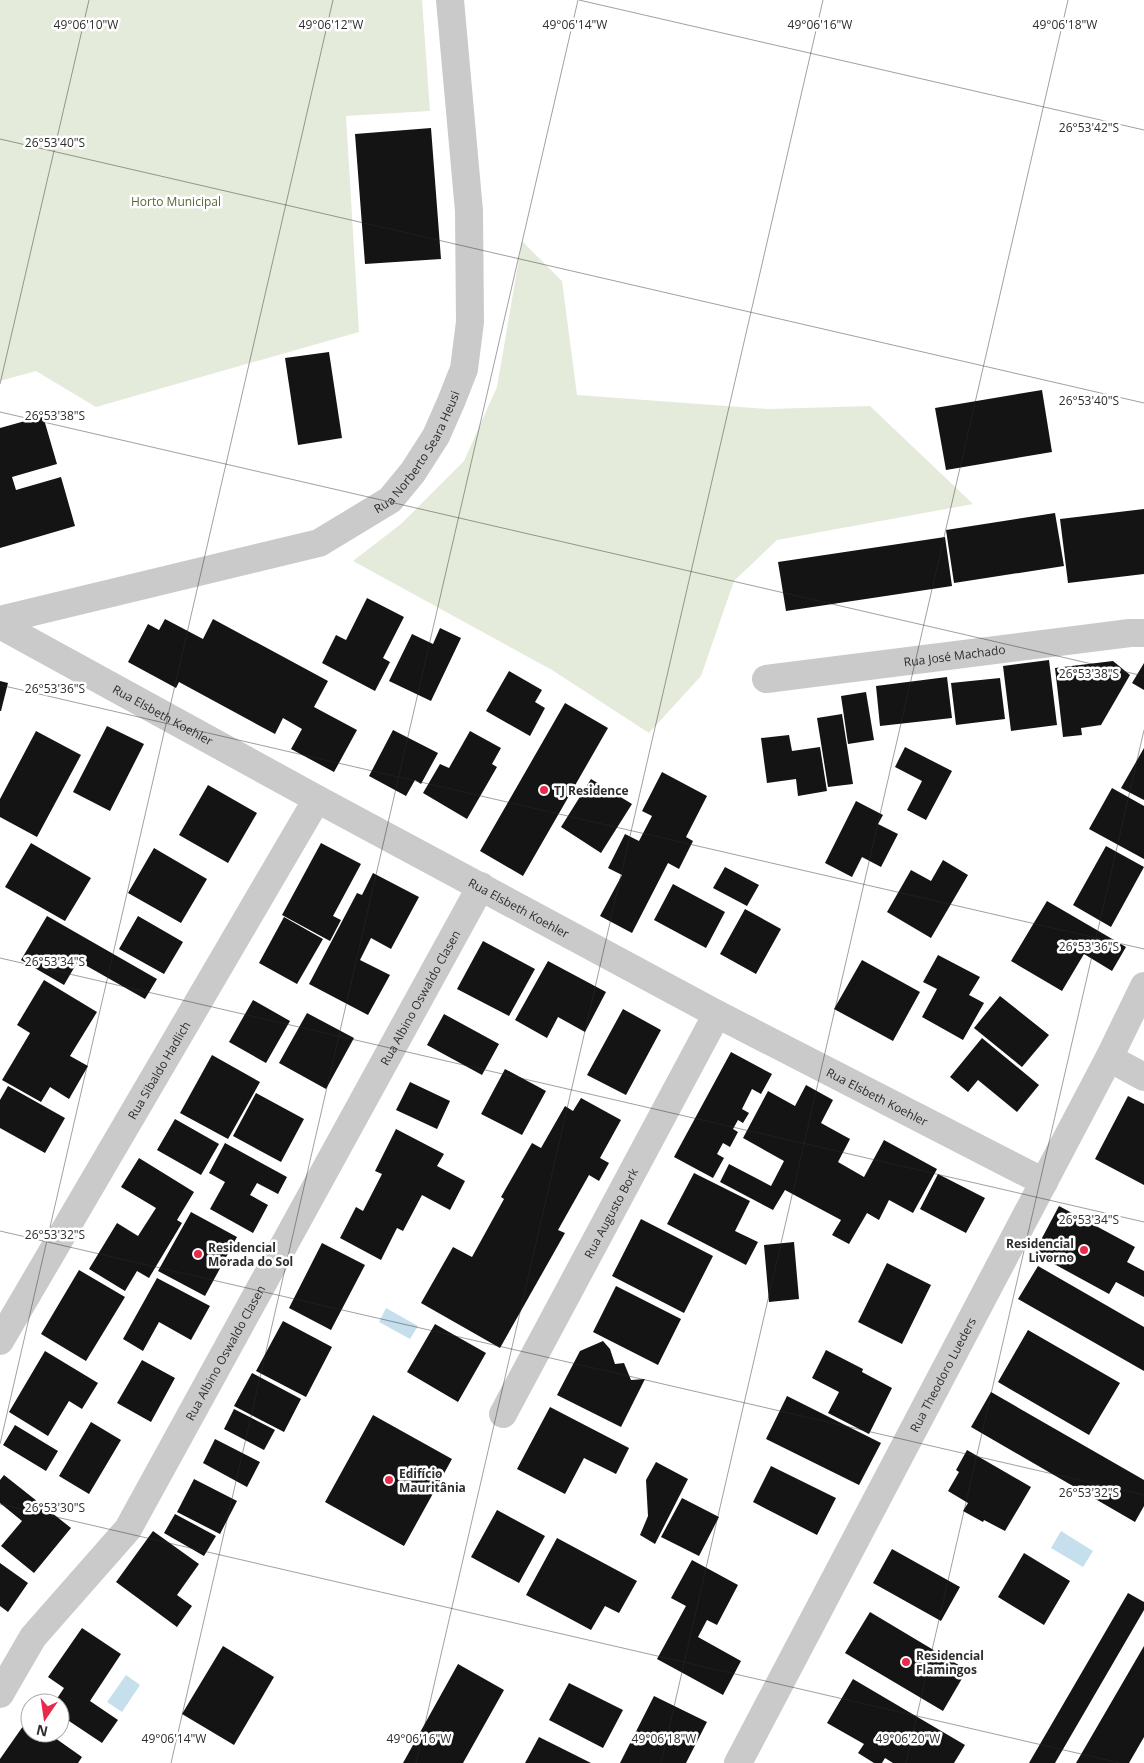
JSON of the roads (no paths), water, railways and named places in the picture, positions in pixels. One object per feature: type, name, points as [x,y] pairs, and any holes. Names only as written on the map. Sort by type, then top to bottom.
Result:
[{"type":"street","name":"Rua Norberto Seara Heusi","points":[[0,620],[319,543],[390,500],[413,472],[436,436],[464,369],[470,322],[469,211],[450,0]]},
{"type":"street","name":"Rua Elsbeth Koehler","points":[[0,625],[716,1014],[1044,1182]]},
{"type":"street","name":"Rua José Machado","points":[[766,679],[1130,633],[1144,633]]},
{"type":"street","name":"Rua Sibaldo Hadlich","points":[[0,1341],[317,798]]},
{"type":"street","name":"Rua Albino Oswaldo Clasen","points":[[0,1694],[33,1637],[128,1529],[481,886]]},
{"type":"street","name":"Rua Theodoro Lueders","points":[[738,1763],[1109,1058],[1144,986]]},
{"type":"street","name":"Rua Augusto Bork","points":[[504,1414],[716,1014]]},
{"type":"street","points":[[1109,1058],[1144,1077]]},
{"type":"water","points":[[386,1308],[418,1326],[410,1339],[379,1322]]},
{"type":"water","points":[[1061,1531],[1093,1551],[1083,1567],[1051,1548]]},
{"type":"water","points":[[126,1675],[140,1685],[122,1712],[107,1702]]},
{"type":"place","name":"TJ Residence","points":[[544,790]]},
{"type":"place","name":"Residencial Livorno","points":[[1084,1250]]},
{"type":"place","name":"Residencial Morada do Sol","points":[[198,1254]]},
{"type":"place","name":"Edifício Mauritânia","points":[[389,1480]]},
{"type":"place","name":"Residencial Flamingos","points":[[906,1662]]},
{"type":"park label","name":"Horto Municipal","points":[[176,201]]}]
